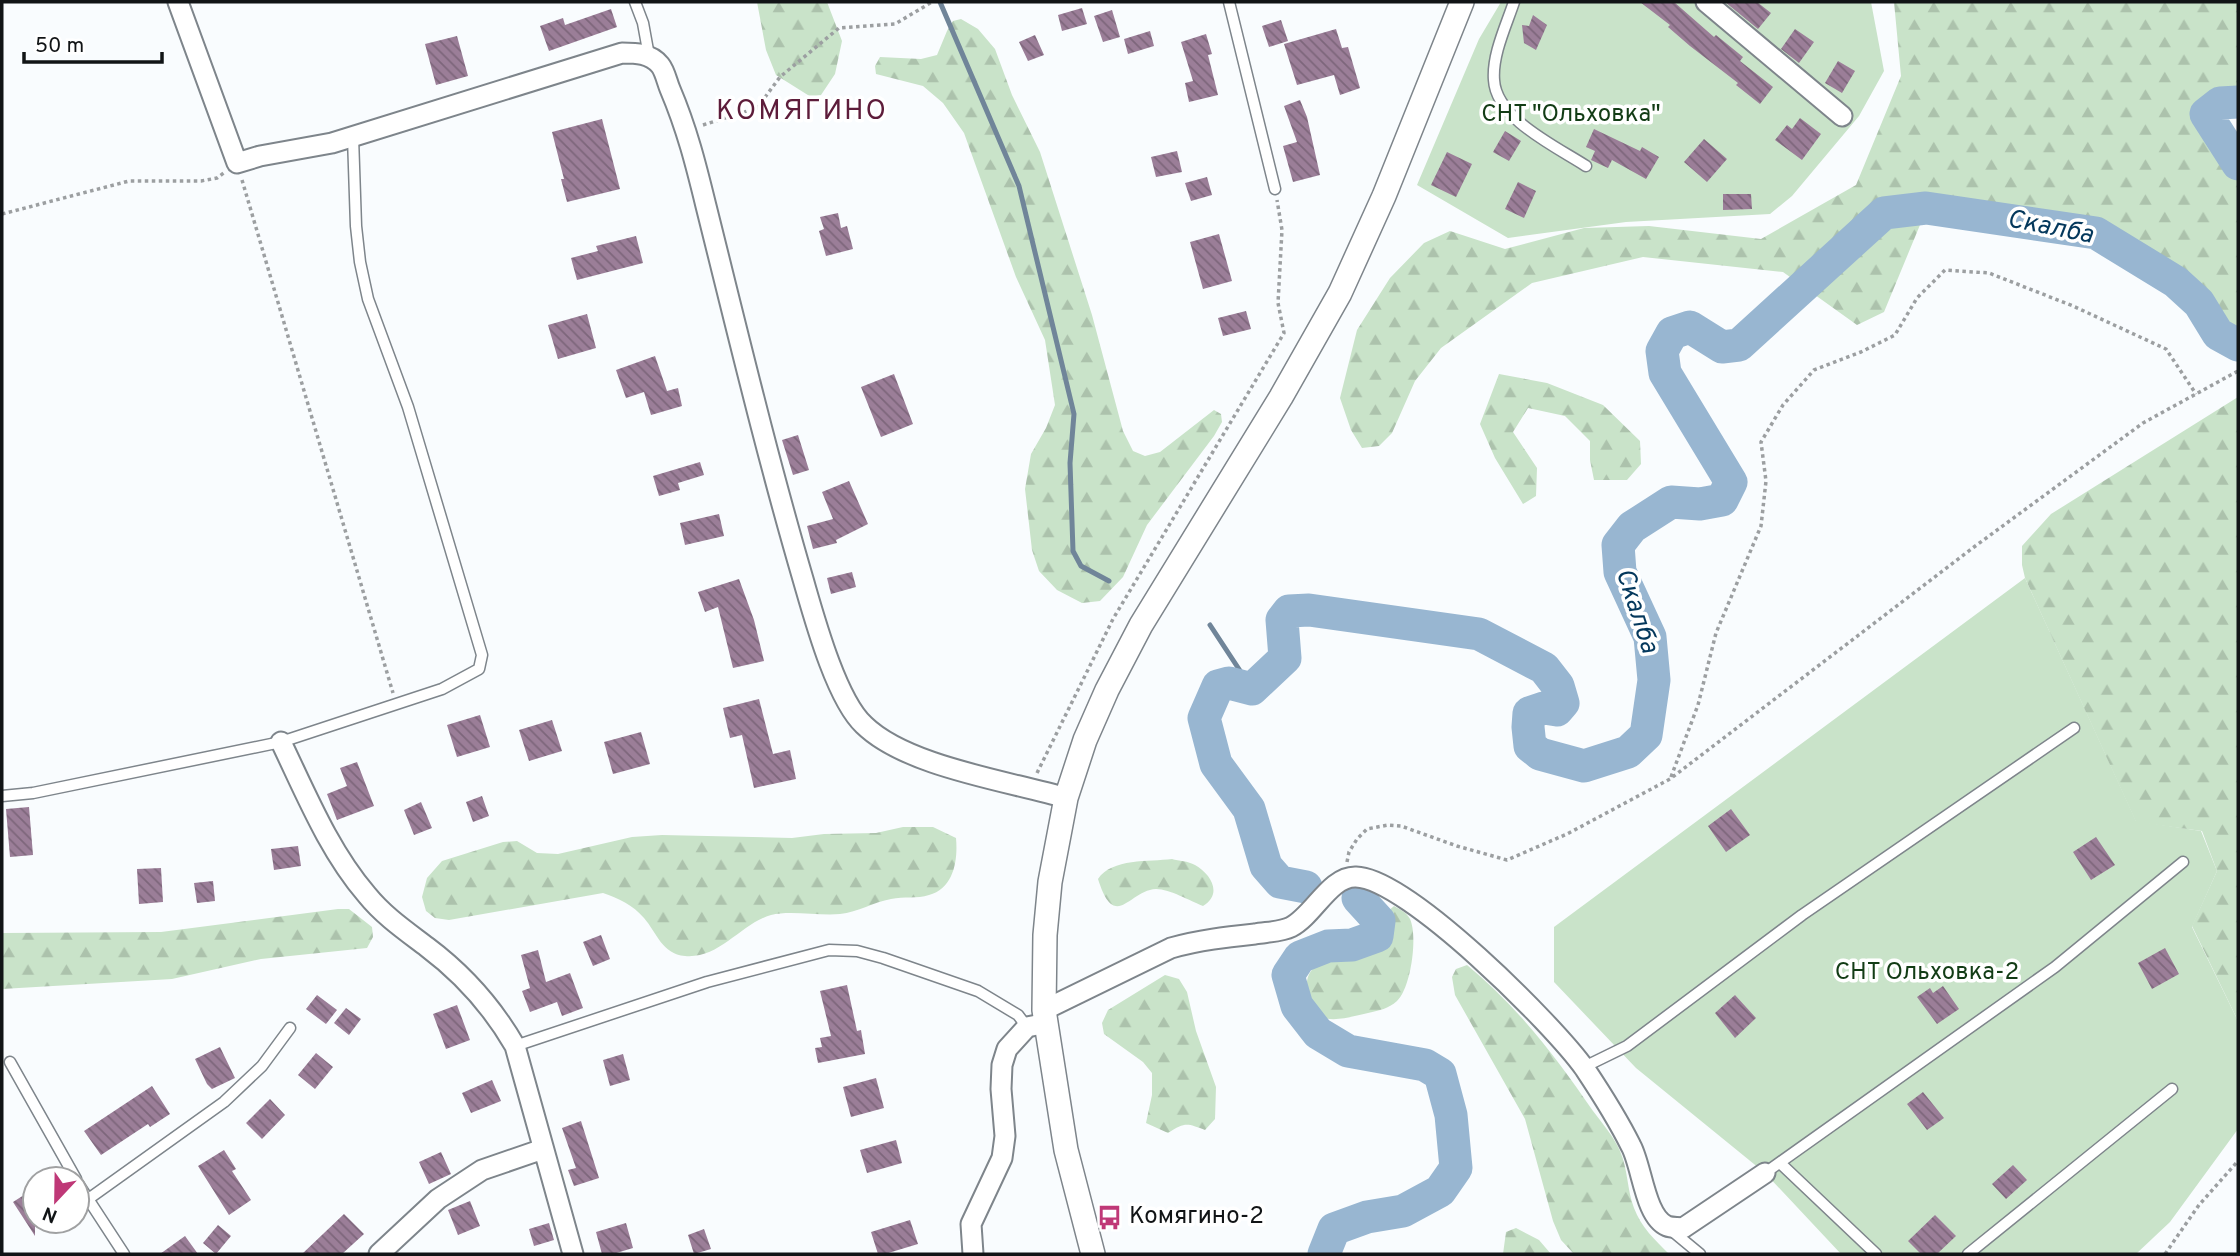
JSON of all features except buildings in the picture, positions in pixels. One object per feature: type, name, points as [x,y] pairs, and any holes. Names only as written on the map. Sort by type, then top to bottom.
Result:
[{"type":"street","points":[[178,2],[237,163],[353,137],[622,53],[638,52],[649,56],[660,66],[687,129],[776,486],[820,635],[851,708],[863,725],[886,741],[913,754],[962,771],[1066,798]]},
{"type":"street","points":[[1093,1254],[1066,1150],[1039,1020],[1050,882],[1066,798],[1085,740],[1107,690],[1141,625],[1281,397],[1340,293],[1384,196],[1461,2]]},
{"type":"street","points":[[1706,2],[1842,116]]},
{"type":"street","points":[[281,742],[324,832],[366,895],[398,926],[429,948],[470,986],[499,1020],[515,1046],[573,1254]]},
{"type":"street","points":[[973,1254],[971,1224],[1002,1158],[1005,1136],[1002,1065],[1007,1049],[1039,1020],[1171,948],[1193,942],[1289,928],[1315,908],[1340,880],[1356,877],[1381,882],[1434,919],[1541,1017],[1584,1068],[1632,1148],[1656,1218],[1668,1227],[1683,1228],[1772,1168]]},
{"type":"street","points":[[379,1254],[438,1199],[482,1170],[544,1149]]},
{"type":"lane","points":[[635,2],[643,23],[649,56]]},
{"type":"lane","points":[[1228,2],[1275,189]]},
{"type":"lane","points":[[1514,2],[1497,57],[1494,81],[1498,97],[1511,116],[1586,166]]},
{"type":"lane","points":[[2,796],[33,793],[281,742],[442,689],[479,669],[482,654],[408,407],[368,299],[356,226],[353,137]]},
{"type":"lane","points":[[1584,1068],[1627,1046],[1802,915],[2074,728]]},
{"type":"lane","points":[[1875,1254],[1772,1168],[2054,967],[2183,862]]},
{"type":"lane","points":[[515,1046],[707,982],[829,950],[857,951],[883,958],[978,991],[1018,1015],[1039,1020]]},
{"type":"lane","points":[[91,1197],[224,1102],[262,1066],[290,1028]]},
{"type":"lane","points":[[10,1062],[68,1165]]},
{"type":"lane","points":[[1968,1254],[2172,1089]]},
{"type":"lane","points":[[91,1206],[124,1254]]},
{"type":"lane","points":[[1668,1227],[1700,1254]]},
{"type":"path","points":[[687,129],[757,108],[780,77],[839,28],[895,24],[932,2]]},
{"type":"path","points":[[2,214],[130,181],[201,181],[217,178],[237,163],[396,705]]},
{"type":"path","points":[[1029,787],[1113,618],[1284,333],[1278,303],[1282,230],[1275,189]]},
{"type":"path","points":[[1670,779],[1698,705],[1716,633],[1761,526],[1766,481],[1761,442],[1783,405],[1814,370],[1861,352],[1895,335],[1917,298],[1945,270],[1989,273],[2073,306],[2166,349],[2196,394]]},
{"type":"path","points":[[1340,880],[1349,852],[1367,829],[1388,825],[1401,826],[1507,860],[1567,834],[1670,779],[1974,547],[2143,423],[2238,370]]},
{"type":"path","points":[[2165,1254],[2199,1205],[2238,1161]]},
{"type":"green space","points":[[757,2],[827,2],[842,41],[835,74],[821,95],[811,97],[776,75],[766,50]]},
{"type":"green space","name":"СНТ \"Ольховка\"","points":[[1501,2],[1871,2],[1884,71],[1859,116],[1792,196],[1770,214],[1626,222],[1508,238],[1417,185],[1479,39]]},
{"type":"green space","points":[[1894,2],[2238,2],[2238,102],[2220,103],[2206,114],[2238,164],[2238,345],[2218,334],[2199,303],[2176,282],[2096,233],[1927,208],[1884,312],[1857,325],[1783,272],[1643,257],[1532,283],[1441,348],[1415,381],[1392,433],[1379,446],[1362,448],[1351,430],[1340,398],[1357,330],[1390,278],[1424,243],[1450,231],[1505,249],[1584,228],[1649,226],[1761,239],[1856,185],[1901,76]]},
{"type":"green space","points":[[961,19],[978,29],[995,49],[1012,95],[1040,152],[1092,315],[1123,431],[1133,451],[1145,456],[1160,452],[1214,410],[1221,414],[1222,422],[1214,436],[1147,525],[1123,577],[1100,601],[1082,603],[1057,590],[1039,571],[1032,550],[1025,489],[1031,454],[1055,405],[1045,340],[1016,277],[964,133],[943,103],[923,86],[876,74],[875,66],[880,57],[921,59],[937,55],[953,21]]},
{"type":"green space","points":[[1499,374],[1547,383],[1603,405],[1640,441],[1641,464],[1627,480],[1594,480],[1590,441],[1565,416],[1528,408],[1513,432],[1537,468],[1536,496],[1523,504],[1495,458],[1480,424]]},
{"type":"green space","points":[[2238,397],[2238,1021],[2192,926],[2217,871],[2202,831],[2136,822],[2025,578],[2022,546],[2051,514]]},
{"type":"green space","name":"СНТ Ольховка-2","points":[[2025,578],[2136,821],[2201,831],[2217,871],[2192,927],[2238,1021],[2238,1129],[2170,1222],[2136,1254],[1841,1254],[1765,1173],[1636,1068],[1554,982],[1554,927]]},
{"type":"green space","points":[[903,827],[933,827],[956,838],[953,872],[944,886],[937,891],[924,896],[885,900],[840,914],[771,915],[760,919],[719,947],[697,955],[685,956],[671,951],[635,909],[603,893],[449,920],[435,918],[426,911],[422,897],[427,878],[442,861],[503,842],[517,841],[537,853],[558,854],[632,837],[662,835],[792,838],[876,833]]},
{"type":"green space","points":[[1172,859],[1195,865],[1210,879],[1212,896],[1203,906],[1174,893],[1156,889],[1146,891],[1117,906],[1110,903],[1104,895],[1098,879],[1112,867],[1132,862]]},
{"type":"green space","points":[[1394,906],[1410,919],[1413,937],[1409,974],[1402,994],[1397,1001],[1384,1009],[1334,1019],[1318,1016],[1306,997],[1306,983],[1313,969],[1323,962],[1374,950],[1383,944],[1388,934],[1386,913]]},
{"type":"green space","points":[[349,909],[372,927],[373,937],[367,948],[261,959],[172,979],[2,989],[2,933],[161,932]]},
{"type":"green space","points":[[1467,965],[1503,998],[1535,1034],[1608,1130],[1623,1158],[1637,1215],[1649,1233],[1669,1254],[1574,1254],[1561,1240],[1553,1221],[1525,1119],[1455,995],[1452,977],[1456,969]]},
{"type":"green space","points":[[1165,975],[1179,979],[1187,992],[1196,1031],[1216,1087],[1215,1119],[1205,1130],[1186,1125],[1168,1133],[1146,1123],[1152,1095],[1152,1073],[1143,1062],[1104,1034],[1102,1023],[1108,1010]]},
{"type":"green space","points":[[1516,1228],[1539,1240],[1551,1254],[1503,1254],[1506,1232]]},
{"type":"waterway","points":[[940,2],[1019,186],[1074,414],[1070,463],[1073,551],[1081,566],[1109,581]]},
{"type":"waterway","name":"Скалба","points":[[2238,102],[2220,103],[2206,114],[2238,164]]},
{"type":"waterway","name":"Скалба","points":[[1306,887],[1280,882],[1266,866],[1249,809],[1216,764],[1204,718],[1218,686],[1229,683],[1252,689],[1285,658],[1282,620],[1289,611],[1309,610],[1479,634],[1544,668],[1558,686],[1563,703],[1557,710],[1544,708],[1529,713],[1530,746],[1540,754],[1584,766],[1628,752],[1646,735],[1654,680],[1650,637],[1620,572],[1618,545],[1632,527],[1671,502],[1700,504],[1722,500],[1731,482],[1665,373],[1662,351],[1672,333],[1690,327],[1722,347],[1739,345],[1884,213],[1926,208],[2096,233],[2176,282],[2199,303],[2218,334],[2238,345]]},
{"type":"waterway","points":[[1210,625],[1252,689]]},
{"type":"waterway","name":"Скалба","points":[[1324,1254],[1334,1229],[1367,1217],[1403,1211],[1440,1191],[1456,1168],[1451,1115],[1440,1074],[1425,1065],[1348,1051],[1318,1033],[1297,1006],[1288,975],[1300,957],[1328,946],[1352,945],[1377,936],[1379,921],[1358,898]]},
{"type":"place","name":"Комягино-2","points":[[1109,1217]]},
{"type":"district","name":"КОМЯГИНО","points":[[802,112]]}]
